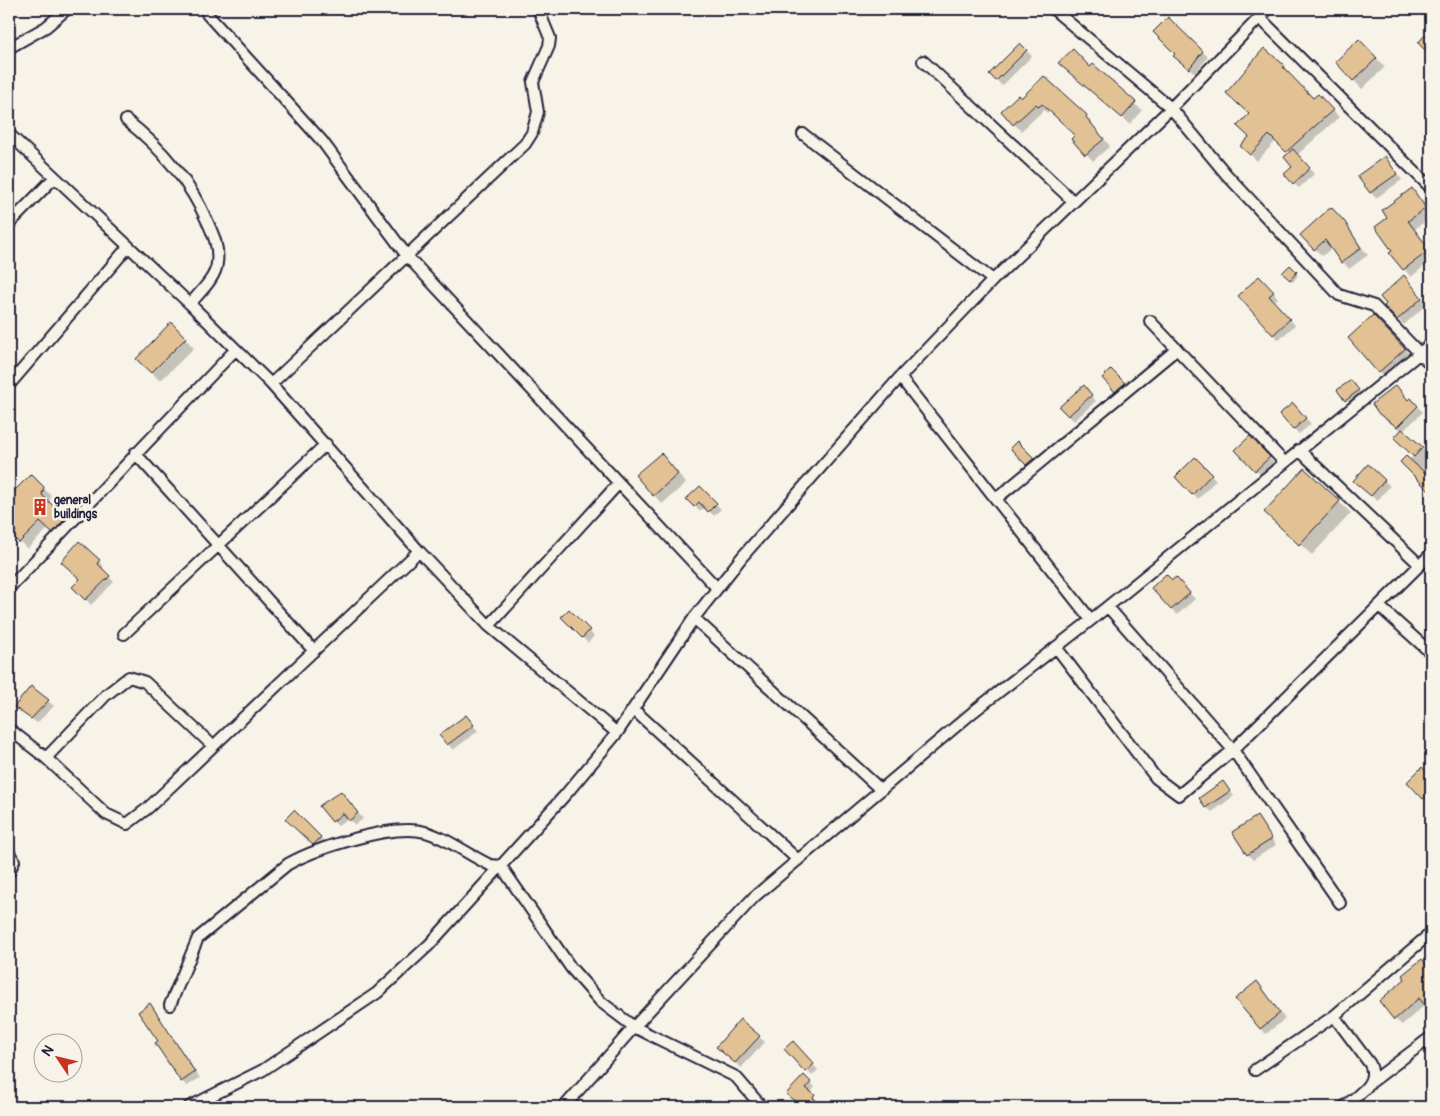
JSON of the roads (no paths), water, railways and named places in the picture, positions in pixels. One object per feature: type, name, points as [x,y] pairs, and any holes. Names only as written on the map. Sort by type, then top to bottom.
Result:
[{"type":"street","points":[[9,48],[46,28],[67,9]]},
{"type":"street","points":[[271,384],[525,144],[532,133],[538,112],[533,82],[550,46],[550,38],[538,9]]},
{"type":"street","points":[[1053,9],[1171,108],[1226,174],[1339,295],[1374,306],[1431,365]]},
{"type":"street","points":[[189,1107],[263,1070],[377,993],[428,945],[501,866],[617,733],[694,618],[742,557],[900,377],[993,280],[1171,108],[1268,9]]},
{"type":"street","points":[[207,14],[322,141],[407,256],[718,588]]},
{"type":"street","points":[[1260,18],[1431,188]]},
{"type":"street","points":[[923,61],[1073,201]]},
{"type":"street","points":[[126,120],[145,135],[177,168],[197,198],[217,243],[217,265],[207,284],[190,304]]},
{"type":"street","points":[[9,134],[190,304],[271,384],[419,551],[489,626],[617,733]]},
{"type":"street","points":[[804,134],[993,280]]},
{"type":"street","points":[[9,224],[54,178]]},
{"type":"street","points":[[9,385],[128,247]]},
{"type":"street","points":[[1150,321],[1284,462]]},
{"type":"street","points":[[566,1106],[634,1027],[754,897],[973,712],[1108,607],[1431,344]]},
{"type":"street","points":[[996,499],[1176,349]]},
{"type":"street","points":[[9,588],[135,453],[235,350]]},
{"type":"street","points":[[900,377],[1091,620]]},
{"type":"street","points":[[124,634],[326,444]]},
{"type":"street","points":[[1300,450],[1420,565]]},
{"type":"street","points":[[135,453],[314,650]]},
{"type":"street","points":[[489,626],[619,483]]},
{"type":"street","points":[[9,729],[46,758],[106,814],[127,824],[148,808],[419,551]]},
{"type":"street","points":[[1056,647],[1156,778],[1179,795],[1233,750],[1431,554]]},
{"type":"street","points":[[1379,606],[1431,653]]},
{"type":"street","points":[[1108,607],[1233,750],[1340,903]]},
{"type":"street","points":[[694,618],[881,790]]},
{"type":"street","points":[[46,758],[106,695],[129,677],[145,682],[213,746]]},
{"type":"street","points":[[633,709],[798,860]]},
{"type":"street","points":[[170,1005],[193,948],[205,930],[288,864],[302,856],[385,832],[413,829],[427,832],[490,865],[501,866],[585,985],[601,1002],[634,1027],[736,1077],[762,1107]]},
{"type":"street","points":[[9,853],[14,861],[9,872]]},
{"type":"street","points":[[1255,1070],[1334,1016],[1431,933]]},
{"type":"street","points":[[1334,1016],[1370,1064],[1374,1072],[1372,1081]]},
{"type":"street","points":[[1344,1107],[1372,1081],[1431,1037]]},
{"type":"place","name":"general buildings","points":[[40,507]]}]
